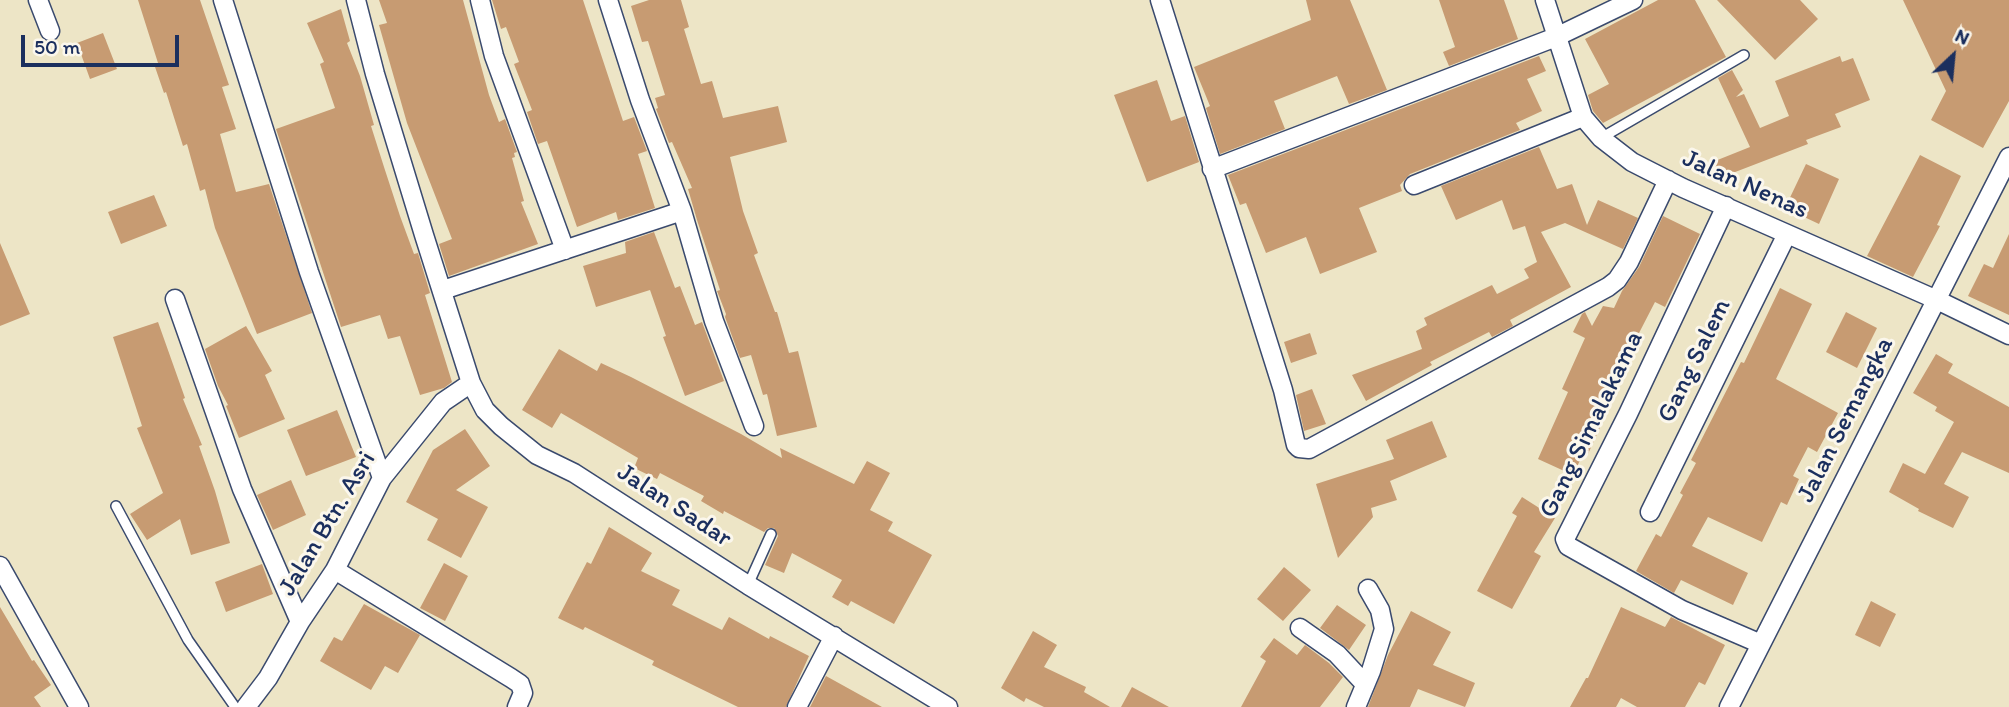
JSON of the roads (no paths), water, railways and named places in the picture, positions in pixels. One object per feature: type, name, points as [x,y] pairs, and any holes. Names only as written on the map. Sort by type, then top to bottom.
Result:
[{"type":"street","points":[[38,0],[50,31]]},
{"type":"street","points":[[223,0],[305,260],[382,478]]},
{"type":"street","name":"Jalan Sadar","points":[[356,0],[374,74],[471,383],[485,410],[537,455],[574,473],[748,585],[948,707]]},
{"type":"street","points":[[480,0],[494,56],[565,250]]},
{"type":"street","points":[[608,0],[640,100],[682,212],[714,321],[754,425]]},
{"type":"street","points":[[1160,0],[1283,390],[1297,445],[1305,450],[1608,287],[1629,262],[1668,180]]},
{"type":"street","name":"Jalan Nenas","points":[[1545,0],[1583,117],[1601,138],[1632,162],[2009,335]]},
{"type":"street","points":[[1212,169],[1556,37],[1633,0]]},
{"type":"street","points":[[1413,185],[1583,117]]},
{"type":"street","name":"Jalan Semangka","points":[[1728,707],[2009,157]]},
{"type":"street","name":"Gang Simalakama","points":[[1727,206],[1628,414],[1564,539],[1568,546],[1682,610],[1761,644]]},
{"type":"street","points":[[443,290],[682,212]]},
{"type":"street","name":"Gang Salem","points":[[1650,512],[1787,234]]},
{"type":"street","points":[[175,299],[242,489],[300,622]]},
{"type":"street","name":"Jalan Btn. Asri","points":[[246,707],[268,678],[300,622],[335,570],[382,478],[443,402],[471,383]]},
{"type":"street","points":[[0,566],[79,707]]},
{"type":"street","points":[[335,570],[520,684],[523,692],[517,707]]},
{"type":"street","points":[[1356,707],[1384,629],[1380,610],[1368,589]]},
{"type":"street","points":[[1300,628],[1337,654],[1365,684]]},
{"type":"street","points":[[797,707],[834,636]]},
{"type":"lane","points":[[1601,138],[1744,55]]},
{"type":"lane","points":[[116,506],[188,640],[235,707]]},
{"type":"lane","points":[[748,585],[771,534]]}]
